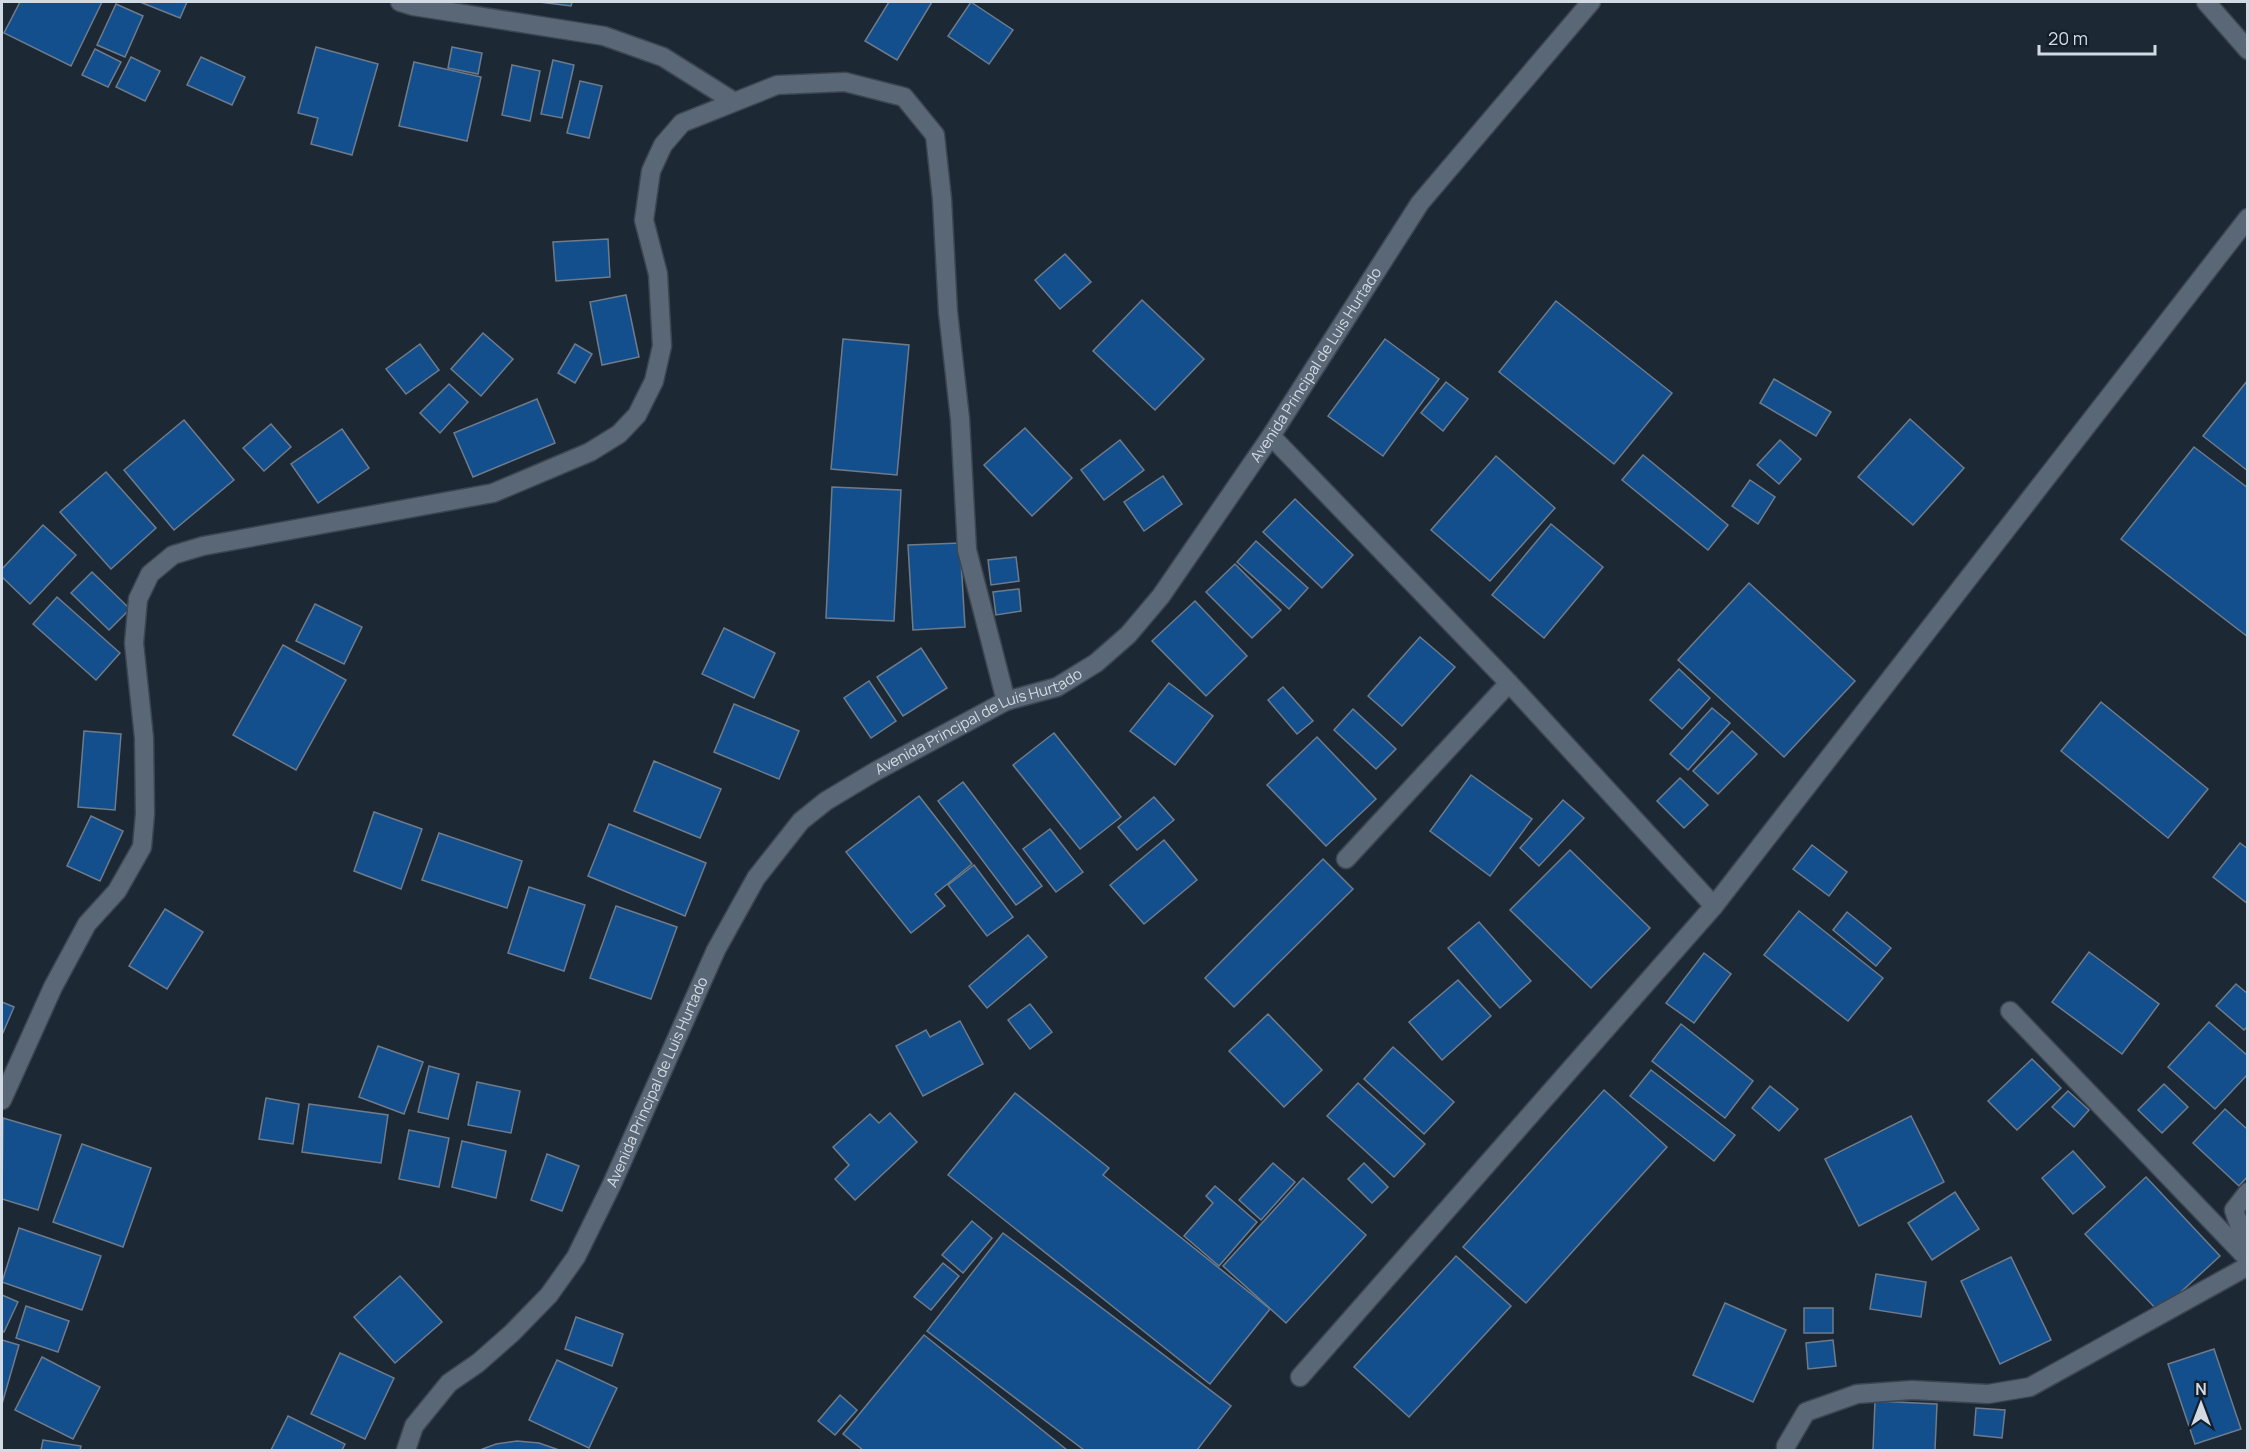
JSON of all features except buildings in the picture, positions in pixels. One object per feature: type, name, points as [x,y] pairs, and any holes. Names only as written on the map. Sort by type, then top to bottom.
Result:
[{"type":"street","points":[[400,2],[413,6],[604,36],[663,57],[733,101]]},
{"type":"street","name":"Avenida Principal de Luis Hurtado","points":[[406,1450],[414,1426],[449,1383],[478,1363],[512,1333],[549,1295],[576,1257],[612,1184],[716,950],[756,878],[801,820],[826,801],[876,771],[1006,701],[1057,687],[1096,663],[1128,635],[1161,596],[1271,436],[1420,203],[1591,2]]},
{"type":"street","points":[[2206,2],[2247,50]]},
{"type":"street","points":[[2,1100],[53,987],[87,924],[117,891],[141,847],[145,813],[144,738],[134,643],[138,599],[150,574],[173,555],[202,546],[493,493],[590,452],[619,435],[638,415],[654,381],[662,346],[658,274],[644,220],[651,171],[663,145],[682,123],[733,101],[777,85],[844,82],[904,98],[935,135],[942,199],[948,312],[960,419],[967,550],[1006,701]]},
{"type":"street","points":[[1300,1377],[1714,906],[2247,218]]},
{"type":"street","points":[[1271,436],[1509,682],[1714,906]]},
{"type":"street","points":[[1346,859],[1509,682]]},
{"type":"street","points":[[2010,1011],[2247,1259]]},
{"type":"street","points":[[2247,1192],[2234,1210],[2247,1251]]},
{"type":"street","points":[[1786,1450],[1786,1446],[1806,1412],[1857,1394],[1912,1390],[1988,1394],[2030,1387],[2247,1266]]}]
